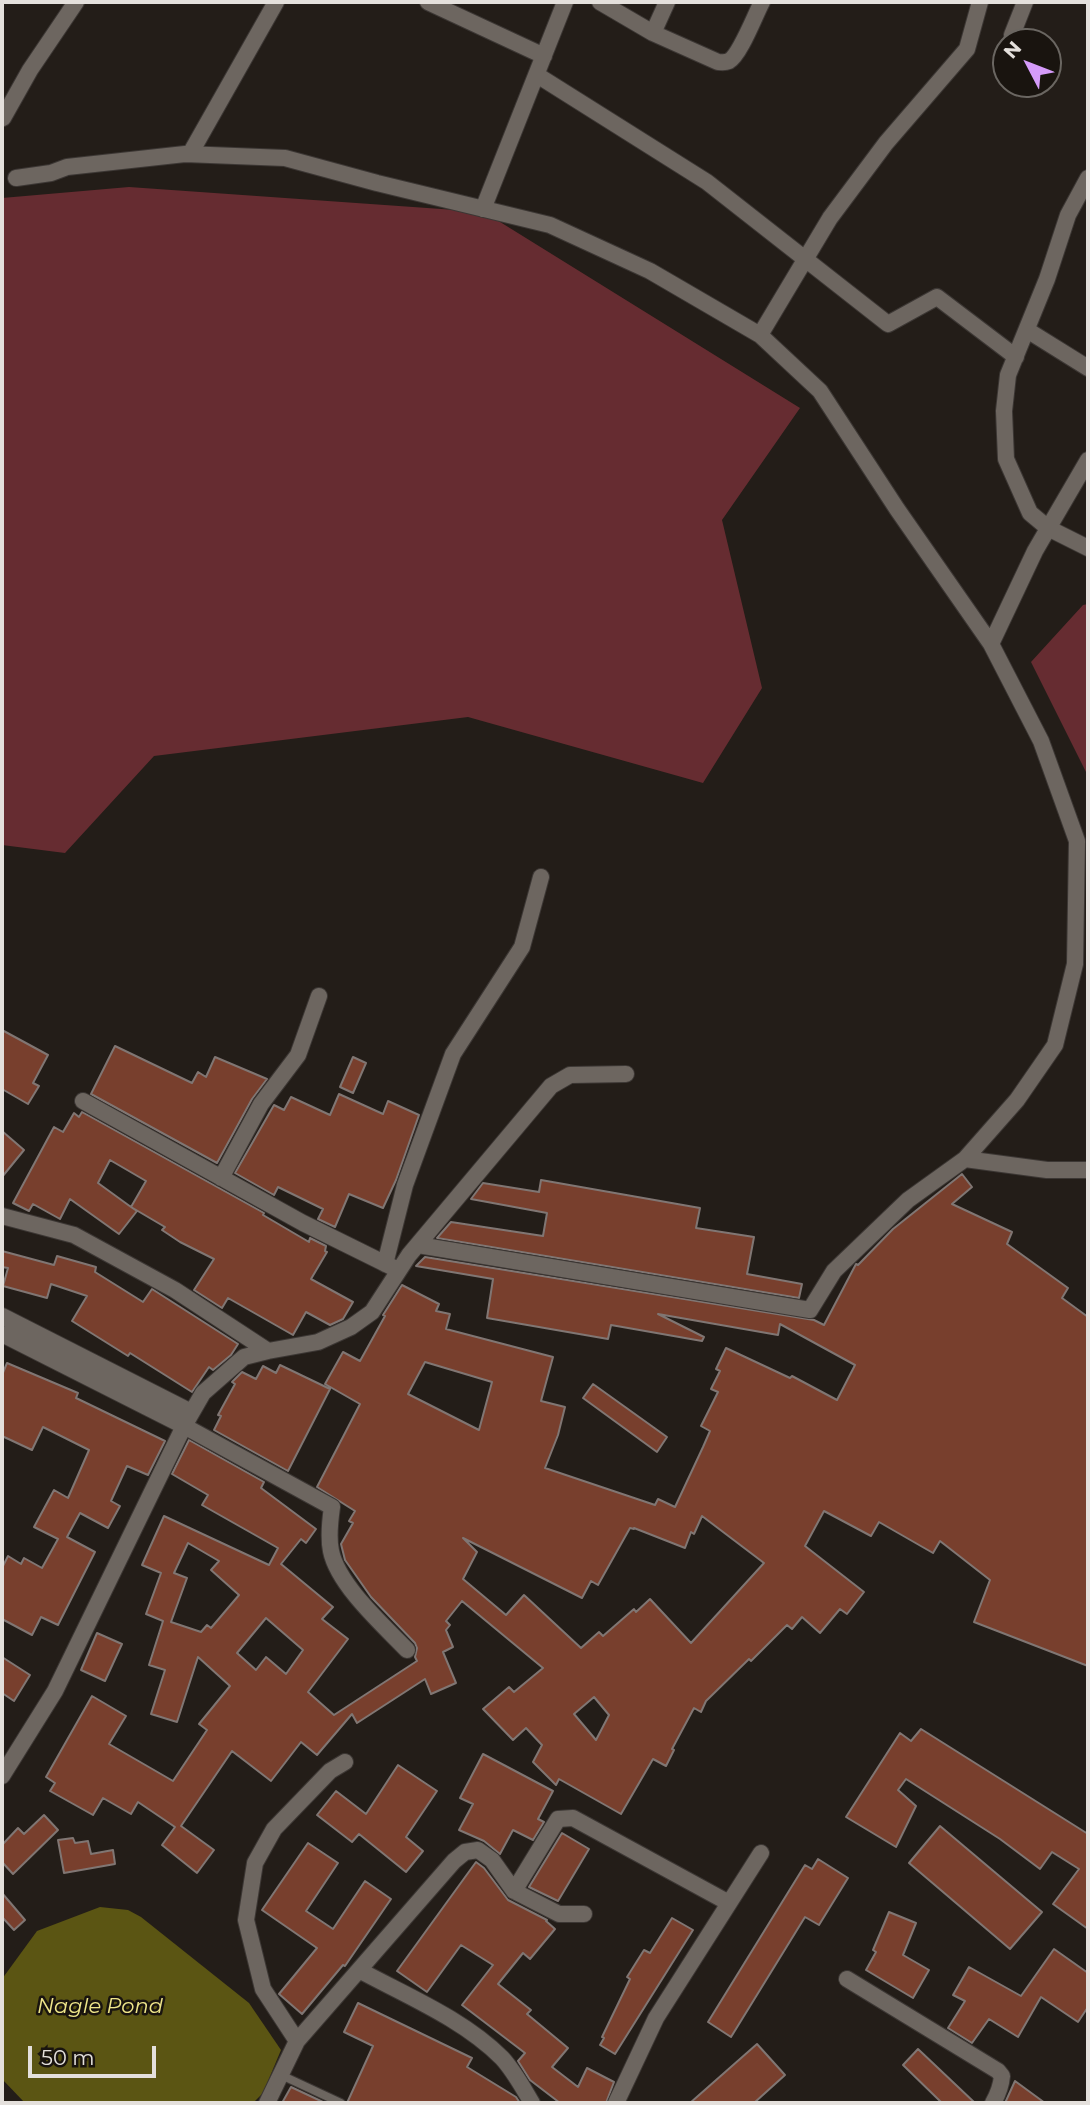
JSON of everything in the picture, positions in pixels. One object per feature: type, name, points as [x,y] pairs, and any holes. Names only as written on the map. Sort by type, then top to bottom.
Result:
[{"type":"street","points":[[3,118],[30,71],[76,2]]},
{"type":"street","points":[[190,154],[276,2]]},
{"type":"street","points":[[428,2],[544,56]]},
{"type":"street","points":[[483,209],[565,2]]},
{"type":"street","points":[[600,2],[653,33],[718,62],[732,59],[762,2]]},
{"type":"street","points":[[653,33],[667,2]]},
{"type":"street","points":[[760,335],[830,218],[886,143],[967,49],[979,2]]},
{"type":"street","points":[[1015,28],[1025,2]]},
{"type":"street","points":[[537,75],[707,182],[888,324],[937,297],[1016,357]]},
{"type":"street","points":[[16,178],[51,173],[67,167],[190,154],[285,158],[550,225],[650,271],[760,335],[820,391],[897,509],[991,644],[1041,741],[1077,841],[1074,964],[1055,1045],[1017,1100],[965,1159],[908,1199],[834,1271],[810,1310],[418,1245]]},
{"type":"street","points":[[1088,178],[1068,215],[1047,279],[1008,375],[1004,411],[1006,459],[1030,513],[1048,528],[1088,548]]},
{"type":"street","points":[[1027,330],[1088,368]]},
{"type":"street","points":[[991,644],[1048,528],[1088,460]]},
{"type":"street","points":[[2,1776],[55,1691],[203,1393],[244,1357],[318,1342],[351,1327],[372,1312],[392,1267],[405,1185],[453,1054],[522,947],[541,877]]},
{"type":"street","points":[[221,1178],[261,1104],[298,1055],[319,996]]},
{"type":"street","points":[[392,1267],[418,1245],[551,1086],[570,1075],[626,1074]]},
{"type":"street","points":[[83,1101],[221,1178],[392,1267]]},
{"type":"street","points":[[965,1159],[1047,1170],[1088,1170]]},
{"type":"street","points":[[2,1216],[74,1236],[175,1290],[268,1350]]},
{"type":"street","points":[[2,1317],[188,1419],[332,1507],[331,1552],[347,1584],[407,1650]]},
{"type":"street","points":[[2,1334],[188,1419]]},
{"type":"street","points":[[297,2041],[263,1989],[246,1920],[255,1863],[274,1829],[330,1771],[345,1762]]},
{"type":"street","points":[[514,1891],[558,1819],[573,1818],[730,1903]]},
{"type":"street","points":[[267,2103],[297,2041],[454,1861],[465,1852],[478,1850],[492,1860],[514,1891],[559,1914],[584,1914]]},
{"type":"street","points":[[616,2103],[656,2018],[761,1853]]},
{"type":"street","points":[[359,1970],[479,2038],[503,2060],[532,2103]]},
{"type":"street","points":[[847,1979],[998,2071],[1002,2076],[999,2093],[993,2103]]},
{"type":"lane","points":[[281,2076],[341,2103]]},
{"type":"shaded area","points":[[129,187],[484,212],[800,408],[722,520],[762,688],[703,783],[468,717],[154,756],[65,853],[2,845],[2,198]]},
{"type":"shaded area","points":[[1088,604],[1088,776],[1031,662],[1083,605]]},
{"type":"water","name":"Nagle Pond","points":[[100,1907],[128,1910],[141,1917],[249,2003],[281,2050],[263,2093],[253,2103],[25,2103],[2,2079],[2,1979],[37,1931]]},
{"type":"building","points":[[2,1030],[48,1055],[33,1083],[39,1086],[28,1104],[2,1089]]},
{"type":"building","points":[[115,1046],[192,1083],[198,1072],[206,1077],[215,1057],[267,1079],[252,1099],[217,1163],[91,1094]]},
{"type":"building","points":[[353,1057],[366,1063],[353,1093],[340,1087]]},
{"type":"building","points":[[339,1094],[383,1114],[388,1101],[419,1115],[383,1208],[349,1194],[335,1227],[318,1219],[323,1209],[278,1187],[274,1195],[235,1173],[274,1105],[284,1110],[291,1097],[330,1115]]},
{"type":"building","points":[[82,1112],[264,1213],[263,1215],[309,1242],[310,1238],[326,1246],[327,1252],[311,1279],[353,1302],[343,1319],[330,1325],[306,1312],[293,1335],[228,1298],[222,1308],[194,1290],[214,1259],[180,1242],[162,1230],[165,1227],[131,1207],[137,1211],[119,1234],[70,1199],[60,1219],[33,1204],[29,1211],[13,1203],[54,1127],[63,1132],[74,1113],[79,1117]],"holes":[[[110,1160],[146,1181],[131,1207],[98,1183]]]},
{"type":"building","points":[[2,1131],[24,1150],[2,1177]]},
{"type":"building","points":[[962,1174],[972,1187],[952,1204],[1012,1232],[1007,1244],[1068,1288],[1062,1298],[1088,1317],[1088,1666],[974,1622],[990,1580],[940,1541],[933,1553],[879,1522],[871,1536],[824,1511],[805,1546],[864,1592],[847,1614],[840,1609],[820,1633],[802,1617],[792,1629],[787,1625],[706,1701],[701,1712],[694,1708],[666,1766],[653,1759],[621,1814],[559,1779],[556,1785],[533,1762],[542,1745],[526,1728],[513,1740],[483,1709],[509,1687],[514,1692],[543,1668],[462,1601],[446,1621],[450,1625],[446,1630],[453,1647],[443,1652],[456,1683],[431,1694],[425,1679],[357,1723],[352,1714],[317,1755],[301,1742],[271,1781],[232,1751],[181,1826],[214,1850],[197,1873],[162,1845],[175,1827],[138,1802],[131,1814],[103,1798],[93,1815],[50,1791],[55,1783],[46,1777],[92,1696],[126,1716],[109,1744],[173,1781],[207,1730],[199,1724],[230,1686],[198,1657],[177,1722],[151,1714],[165,1670],[149,1665],[163,1621],[146,1614],[161,1573],[142,1565],[164,1516],[269,1565],[278,1548],[202,1505],[208,1495],[172,1474],[189,1440],[264,1482],[261,1488],[316,1529],[306,1543],[301,1539],[281,1564],[333,1607],[322,1619],[348,1639],[308,1692],[334,1715],[417,1661],[415,1643],[371,1597],[345,1560],[341,1544],[353,1523],[349,1521],[355,1511],[317,1487],[360,1404],[325,1384],[343,1352],[360,1361],[385,1316],[383,1315],[402,1285],[439,1304],[436,1311],[450,1314],[446,1329],[553,1357],[541,1401],[565,1407],[545,1468],[655,1505],[658,1499],[675,1507],[703,1447],[710,1431],[701,1426],[718,1392],[711,1389],[720,1371],[716,1369],[726,1348],[790,1378],[792,1376],[837,1400],[855,1365],[780,1324],[778,1335],[658,1314],[704,1337],[702,1341],[611,1325],[608,1339],[487,1318],[493,1279],[416,1266],[425,1257],[814,1320],[824,1325],[856,1264],[858,1265],[893,1229]],"holes":[[[425,1362],[492,1382],[479,1430],[408,1394]],[[702,1516],[764,1563],[691,1643],[650,1599],[603,1636],[599,1632],[581,1648],[524,1595],[506,1615],[463,1579],[477,1552],[463,1538],[582,1598],[591,1581],[598,1585],[630,1528],[685,1548],[691,1532],[694,1534]],[[188,1543],[219,1561],[211,1570],[239,1595],[211,1628],[207,1625],[201,1632],[171,1622],[187,1578],[174,1573]],[[266,1618],[303,1650],[286,1674],[266,1657],[256,1670],[237,1653]],[[594,1697],[609,1715],[596,1740],[574,1714]]]},
{"type":"building","points":[[541,1180],[700,1208],[696,1228],[754,1237],[747,1274],[802,1284],[799,1298],[437,1238],[451,1222],[543,1236],[547,1213],[471,1199],[483,1183],[539,1192]]},
{"type":"building","points":[[2,1251],[54,1265],[57,1256],[96,1267],[95,1272],[143,1302],[152,1289],[238,1344],[231,1355],[213,1370],[209,1367],[192,1392],[72,1321],[87,1296],[51,1284],[47,1298],[3,1286],[8,1268],[2,1267]]},
{"type":"building","points":[[7,1363],[78,1393],[76,1398],[165,1441],[148,1475],[127,1466],[111,1501],[120,1506],[108,1528],[80,1513],[67,1537],[95,1552],[58,1625],[41,1617],[32,1635],[2,1619],[2,1568],[8,1556],[21,1564],[24,1558],[42,1568],[58,1539],[34,1527],[54,1490],[68,1498],[89,1450],[43,1427],[32,1450],[2,1436],[2,1375]]},
{"type":"building","points":[[280,1365],[330,1389],[288,1471],[214,1430],[221,1416],[218,1415],[235,1384],[232,1382],[242,1372],[256,1379],[263,1366],[276,1373]]},
{"type":"building","points":[[593,1384],[667,1437],[657,1452],[583,1398]]},
{"type":"building","points":[[97,1633],[122,1644],[105,1681],[81,1670]]},
{"type":"building","points":[[2,1657],[30,1675],[14,1701],[2,1693]]},
{"type":"building","points":[[921,1729],[1088,1834],[1088,1929],[1053,1904],[1079,1869],[1052,1852],[1040,1869],[1000,1839],[906,1779],[898,1790],[916,1806],[896,1847],[846,1817],[900,1733],[911,1741]]},
{"type":"building","points":[[483,1754],[553,1791],[538,1819],[544,1822],[533,1840],[513,1830],[500,1854],[484,1841],[459,1830],[473,1804],[460,1798]]},
{"type":"building","points":[[398,1765],[437,1791],[406,1837],[423,1851],[406,1872],[359,1834],[352,1842],[317,1815],[336,1791],[366,1814]]},
{"type":"building","points":[[44,1815],[58,1830],[13,1874],[2,1862],[2,1845],[18,1828],[24,1834]]},
{"type":"building","points":[[940,1826],[1042,1912],[1010,1949],[909,1863]]},
{"type":"building","points":[[562,1833],[589,1849],[558,1901],[529,1887]]},
{"type":"building","points":[[73,1838],[75,1843],[88,1841],[91,1854],[113,1850],[115,1864],[64,1873],[58,1840]]},
{"type":"building","points":[[308,1843],[338,1863],[306,1911],[333,1929],[365,1881],[391,1899],[345,1966],[343,1965],[302,2014],[279,1994],[317,1948],[262,1910]]},
{"type":"building","points":[[818,1859],[848,1878],[819,1925],[805,1917],[731,2037],[708,2022],[805,1865],[812,1869]]},
{"type":"building","points":[[476,1862],[484,1868],[508,1900],[547,1920],[555,1929],[530,1959],[523,1953],[498,1984],[531,2010],[527,2014],[568,2048],[552,2067],[578,2087],[587,2068],[614,2082],[606,2103],[560,2103],[530,2080],[518,2061],[525,2053],[462,2005],[493,1965],[461,1945],[427,1992],[397,1971]]},
{"type":"building","points":[[2,1893],[25,1920],[14,1930],[2,1917]]},
{"type":"building","points":[[889,1912],[916,1923],[903,1955],[929,1970],[913,1998],[866,1970],[876,1952],[873,1950]]},
{"type":"building","points":[[672,1918],[693,1930],[615,2054],[600,2045],[630,1979],[627,1977],[644,1950],[650,1953]]},
{"type":"building","points":[[1054,1949],[1088,1973],[1088,2007],[1078,2022],[1041,1997],[1018,2037],[989,2019],[972,2043],[948,2028],[965,2001],[953,1995],[969,1967],[1021,1996]]},
{"type":"building","points":[[358,2003],[472,2058],[467,2067],[516,2097],[520,2103],[347,2103],[373,2046],[344,2032]]},
{"type":"building","points":[[757,2044],[785,2075],[754,2103],[690,2103]]},
{"type":"building","points":[[918,2049],[975,2103],[942,2103],[903,2065]]},
{"type":"building","points":[[1015,2081],[1045,2103],[1005,2103]]},
{"type":"building","points":[[291,2087],[323,2102],[326,2103],[282,2103]]}]
